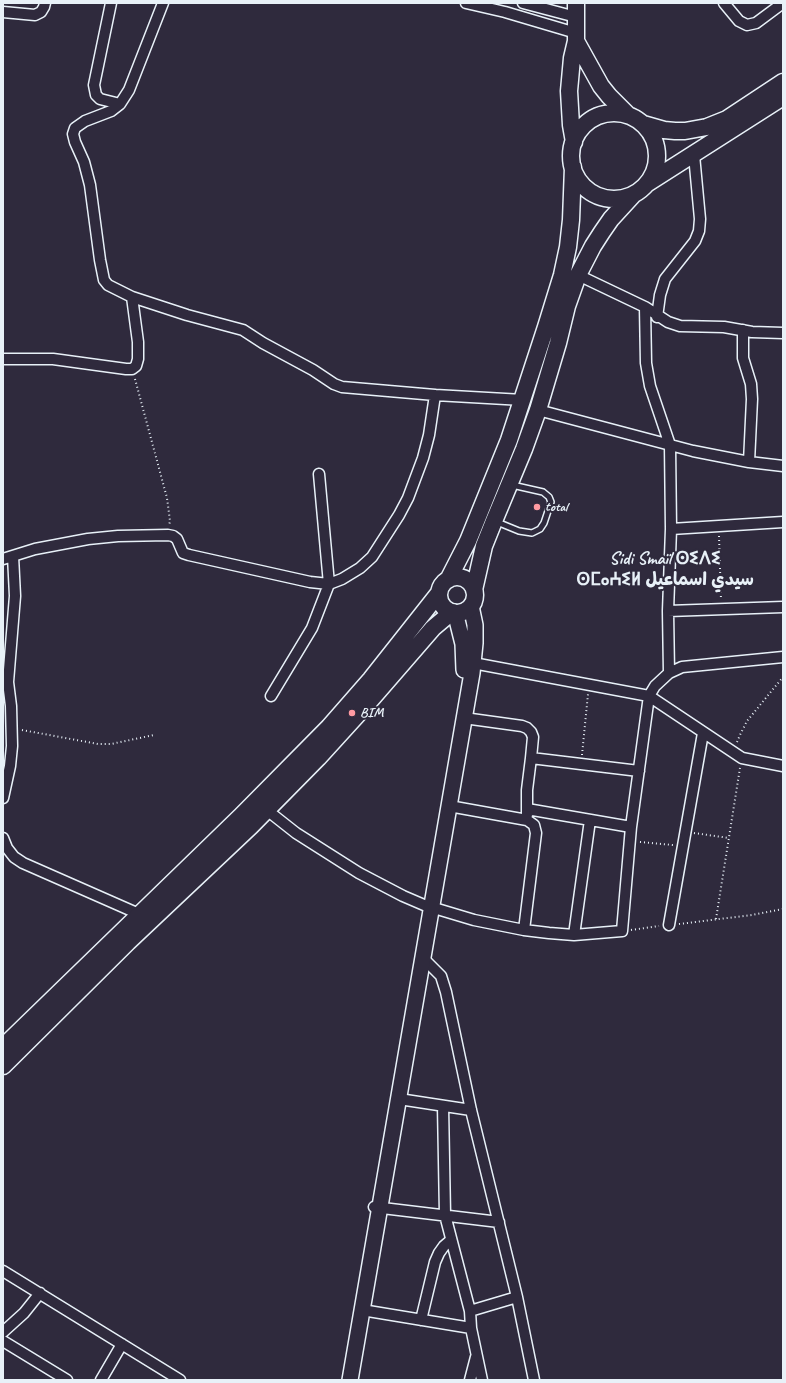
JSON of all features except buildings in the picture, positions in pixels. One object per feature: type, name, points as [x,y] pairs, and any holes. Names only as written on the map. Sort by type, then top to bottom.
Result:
[{"type":"main road","points":[[576,23],[601,86],[628,115],[643,124],[664,130],[686,131],[707,128],[727,119],[783,82]]},
{"type":"main road","points":[[574,142],[571,125],[569,91],[576,23]]},
{"type":"main road","points":[[3,1047],[139,914],[261,806],[318,758],[433,628],[453,612],[463,611],[472,598],[480,561],[494,521],[510,484],[538,410],[567,306],[578,275],[590,251],[611,219],[633,194],[781,101]]},
{"type":"main road","points":[[3,1066],[128,942],[261,806],[388,658],[443,586],[468,541],[506,448],[544,335],[565,262],[570,234],[573,166],[572,154],[574,142],[582,127],[595,117],[612,113],[628,115]]},
{"type":"main road","points":[[643,124],[653,137],[657,153],[655,170],[647,184]]},
{"type":"main road","points":[[573,166],[580,182],[597,195],[617,199],[633,194]]},
{"type":"main road","points":[[443,586],[458,577],[468,581],[472,598]]},
{"type":"main road","points":[[443,586],[441,602],[444,607],[453,612]]},
{"type":"street","points":[[3,12],[35,15],[41,12],[45,3]]},
{"type":"street","points":[[112,3],[94,85],[96,95],[100,99],[120,104]]},
{"type":"street","points":[[163,3],[129,90],[120,104],[111,111],[85,121],[75,128],[73,134],[84,162],[90,185],[100,260],[104,280],[108,285],[132,297],[187,315],[243,330],[263,343],[313,370],[334,384],[342,387],[435,395],[523,400]]},
{"type":"street","points":[[466,3],[504,12],[576,23]]},
{"type":"street","points":[[523,3],[576,23]]},
{"type":"street","points":[[724,3],[739,21],[747,25],[756,23],[782,3]]},
{"type":"street","points":[[657,317],[660,295],[665,279],[695,241],[699,231],[700,219],[694,155]]},
{"type":"street","points":[[578,275],[645,307],[657,317],[680,326],[724,327],[783,333]]},
{"type":"street","points":[[3,358],[53,359],[132,369],[136,366],[138,359],[138,342],[132,297]]},
{"type":"street","points":[[645,307],[646,363],[650,386],[670,445],[671,529],[668,611],[669,673]]},
{"type":"street","points":[[743,330],[743,358],[750,384],[752,399],[749,462]]},
{"type":"street","points":[[3,559],[35,548],[88,539],[118,536],[168,535],[177,539],[183,553],[189,555],[295,579],[329,584],[342,579],[360,568],[372,557],[399,515],[408,498],[423,458],[429,435],[435,395]]},
{"type":"street","points":[[538,410],[715,456],[783,466]]},
{"type":"street","points":[[271,696],[312,628],[329,584],[319,474]]},
{"type":"street","points":[[671,529],[783,522]]},
{"type":"street","points":[[3,798],[10,766],[12,746],[8,682],[14,603],[13,556]]},
{"type":"street","points":[[350,1380],[362,1310],[376,1207],[399,1099],[423,958],[428,906],[449,806],[473,663],[475,625],[472,598]]},
{"type":"street","points":[[668,611],[783,607]]},
{"type":"street","points":[[343,1380],[376,1207],[428,906],[464,668],[461,632],[453,612]]},
{"type":"street","points":[[261,806],[296,833],[359,873],[403,896],[428,906],[474,920],[524,930],[574,935],[622,931],[631,827],[649,696],[655,686],[669,673],[682,667],[783,657]]},
{"type":"street","points":[[473,663],[649,696],[742,758],[783,766]]},
{"type":"street","points":[[464,718],[522,726],[531,732],[533,738],[527,790],[527,820]]},
{"type":"street","points":[[669,925],[703,733]]},
{"type":"street","points":[[531,758],[639,771]]},
{"type":"street","points":[[449,806],[527,820],[534,825],[536,833],[524,930]]},
{"type":"street","points":[[527,809],[631,827]]},
{"type":"street","points":[[574,935],[590,820]]},
{"type":"street","points":[[3,838],[14,857],[23,863],[139,914]]},
{"type":"street","points":[[423,958],[440,976],[446,992],[471,1110],[517,1298],[534,1380]]},
{"type":"street","points":[[399,1099],[471,1110]]},
{"type":"street","points":[[443,1106],[445,1214],[470,1311],[471,1328],[482,1380]]},
{"type":"street","points":[[376,1207],[445,1214],[499,1222]]},
{"type":"street","points":[[421,1320],[435,1262],[442,1250],[451,1240]]},
{"type":"street","points":[[3,1271],[180,1380]]},
{"type":"street","points":[[3,1332],[24,1313],[40,1293]]},
{"type":"street","points":[[470,1311],[517,1298]]},
{"type":"street","points":[[362,1310],[471,1328]]},
{"type":"street","points":[[3,1341],[67,1380]]},
{"type":"street","points":[[101,1380],[122,1344]]},
{"type":"street","points":[[470,1380],[476,1355]]},
{"type":"street","points":[[46,1380],[50,1370]]},
{"type":"lane","points":[[494,521],[519,531],[532,533],[540,529],[544,523],[551,502],[549,497],[543,492],[510,484]]},
{"type":"path","points":[[132,369],[167,498],[170,521],[168,535]]},
{"type":"path","points":[[719,526],[721,609]]},
{"type":"path","points":[[716,919],[742,758],[737,742],[748,721],[783,677]]},
{"type":"path","points":[[581,764],[589,684]]},
{"type":"path","points":[[12,728],[98,744],[111,744],[154,735]]},
{"type":"path","points":[[685,832],[729,838]]},
{"type":"path","points":[[630,841],[682,846]]},
{"type":"path","points":[[622,931],[752,915],[783,908]]},
{"type":"place","name":"total","points":[[537,507]]},
{"type":"place","name":"BIM","points":[[352,713]]},
{"type":"district","name":"Sidi Smaïl ⵙⵉⴷⵉ ⵙⵎⴰⵄⵉⵍ سيدي اسماعيل","points":[[665,569]]}]
